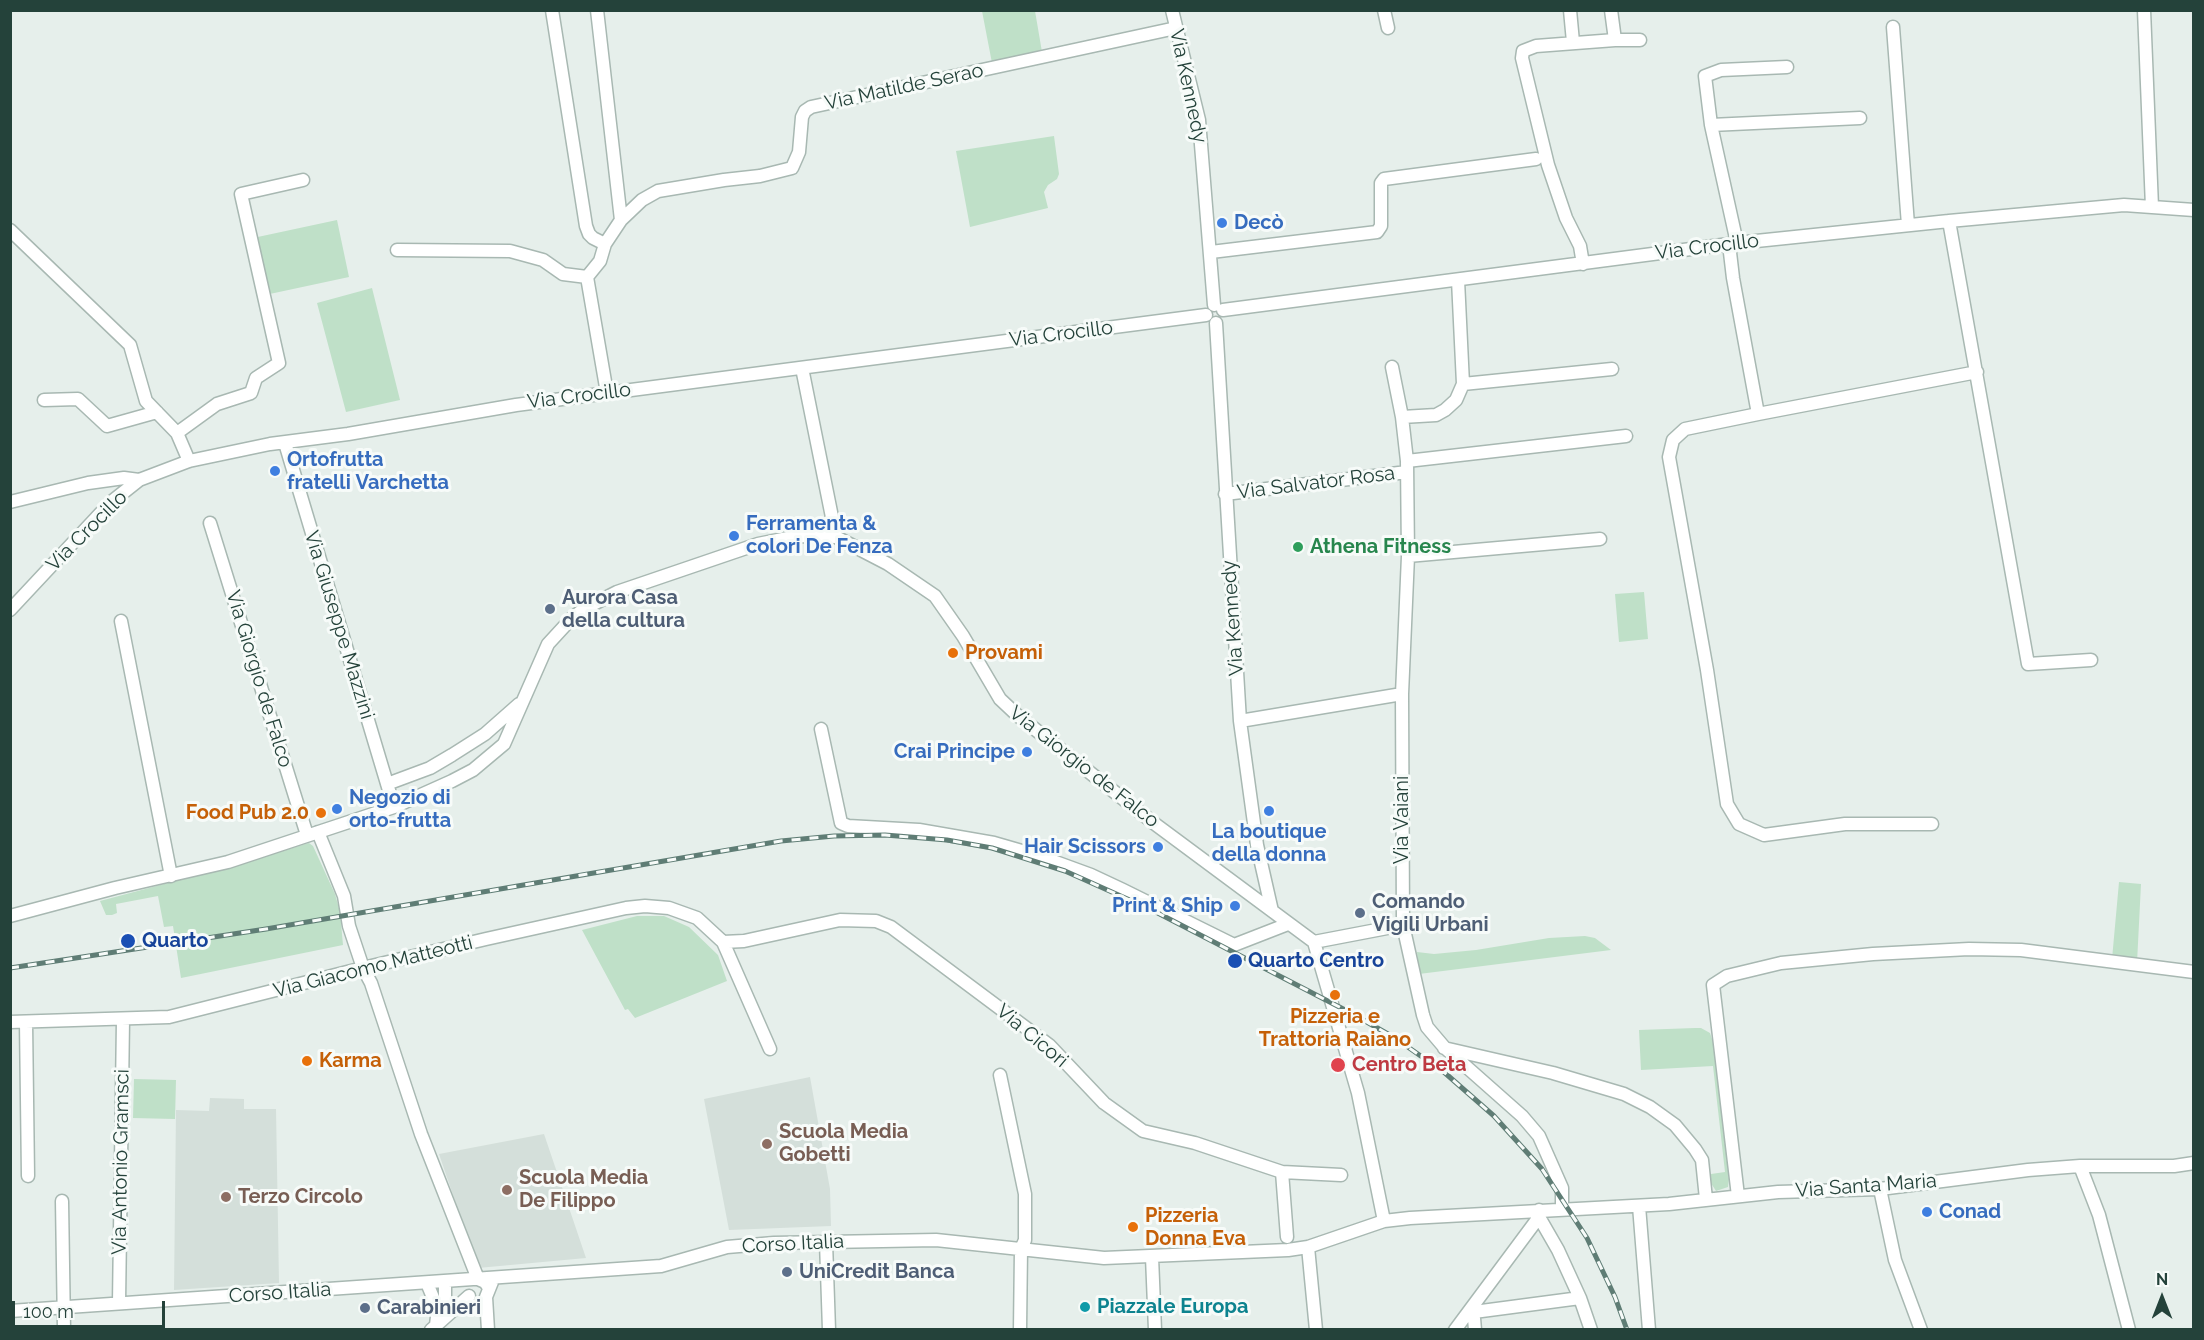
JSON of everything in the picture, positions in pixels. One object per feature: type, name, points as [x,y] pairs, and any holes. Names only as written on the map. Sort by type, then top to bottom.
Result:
[{"type":"street","points":[[552,10],[586,226],[593,238],[605,244]]},
{"type":"street","points":[[597,10],[621,220]]},
{"type":"street","name":"Via Kennedy","points":[[1172,10],[1199,120],[1215,313],[1240,721],[1257,845],[1272,911]]},
{"type":"street","points":[[1384,10],[1388,28]]},
{"type":"street","points":[[1570,10],[1573,42]]},
{"type":"street","points":[[1611,10],[1615,40]]},
{"type":"street","points":[[2144,10],[2152,207]]},
{"type":"street","points":[[1893,27],[1908,225]]},
{"type":"street","name":"Via Matilde Serao","points":[[587,277],[600,261],[605,244],[621,220],[642,200],[658,190],[760,176],[792,168],[799,152],[802,117],[811,107],[1176,28]]},
{"type":"street","points":[[1582,264],[1580,246],[1566,218],[1548,165],[1522,58],[1523,51],[1536,45],[1640,40]]},
{"type":"street","points":[[1758,414],[1732,278],[1733,243],[1705,81],[1708,73],[1721,70],[1787,67]]},
{"type":"street","points":[[1711,124],[1860,118]]},
{"type":"street","points":[[1210,252],[1377,232],[1381,226],[1381,183],[1384,179],[1536,159]]},
{"type":"street","points":[[177,434],[217,404],[251,393],[256,378],[279,363],[241,194],[303,180]]},
{"type":"street","name":"Via Crocillo","points":[[10,610],[110,503],[139,480],[189,461],[285,443],[348,435],[516,405],[1733,243],[2124,205],[2193,210]]},
{"type":"street","points":[[1949,221],[2028,664],[2091,660]]},
{"type":"street","points":[[10,230],[130,345],[146,401],[177,434],[189,461]]},
{"type":"street","points":[[397,250],[510,251],[543,260],[563,274],[587,277],[606,393]]},
{"type":"street","points":[[1402,417],[1431,416],[1441,412],[1456,400],[1463,384],[1458,280]]},
{"type":"street","name":"Via Vaiani","points":[[1392,367],[1402,417],[1407,467],[1408,556],[1402,693],[1403,925],[1427,1027],[1443,1047],[1522,1116],[1539,1136],[1562,1188],[1562,1209]]},
{"type":"street","points":[[802,368],[837,537]]},
{"type":"street","points":[[1463,384],[1612,369]]},
{"type":"street","points":[[1932,824],[1845,824],[1764,835],[1739,824],[1727,804],[1707,670],[1669,451],[1673,440],[1685,429],[1977,372]]},
{"type":"street","points":[[44,400],[78,399],[107,426],[157,412]]},
{"type":"street","points":[[1407,467],[1626,436]]},
{"type":"street","name":"Via Giuseppe Mazzini","points":[[285,443],[394,807]]},
{"type":"street","name":"Via Salvator Rosa","points":[[1226,494],[1407,467]]},
{"type":"street","points":[[10,502],[88,483],[124,478],[139,480]]},
{"type":"street","name":"Via Giorgio de Falco","points":[[210,523],[313,833]]},
{"type":"street","name":"Via Giorgio de Falco","points":[[10,916],[115,888],[228,862],[394,807],[474,770],[504,744],[548,644],[571,619],[584,609],[617,592],[758,544],[798,536],[837,537],[888,564],[935,596],[963,636],[1000,699],[1017,715],[1155,824],[1314,942]]},
{"type":"street","points":[[1408,556],[1600,538]]},
{"type":"street","points":[[121,621],[171,876]]},
{"type":"street","points":[[1240,721],[1402,693]]},
{"type":"street","name":"Via Giorgio de Falco","points":[[387,784],[430,768],[496,725],[522,701]]},
{"type":"street","points":[[496,725],[504,728],[509,735]]},
{"type":"street","points":[[821,729],[841,823],[848,826],[920,830],[1008,847],[1091,875],[1234,945],[1288,924]]},
{"type":"street","points":[[313,833],[344,896],[350,926],[363,968],[371,983],[421,1134],[478,1279],[485,1282],[487,1326]]},
{"type":"street","name":"Via Giacomo Matteotti","points":[[10,1022],[169,1017],[363,968],[626,908],[645,906],[669,908],[697,918],[723,942]]},
{"type":"street","name":"Via Cicori","points":[[723,942],[744,941],[840,920],[876,921],[891,927],[1048,1045],[1104,1103],[1143,1131],[1195,1143],[1282,1172],[1341,1175]]},
{"type":"street","points":[[1384,1221],[1358,1093],[1314,942],[1403,925]]},
{"type":"street","points":[[723,942],[770,1050]]},
{"type":"street","points":[[1738,1196],[1713,985],[1727,976],[1781,963],[1873,954],[1969,949],[2021,950],[2193,972]]},
{"type":"street","name":"Via Antonio Gramsci","points":[[119,1304],[123,1020]]},
{"type":"street","points":[[26,1022],[28,1176]]},
{"type":"street","points":[[1443,1047],[1553,1073],[1624,1094],[1650,1107],[1675,1125],[1702,1160],[1706,1199]]},
{"type":"street","points":[[1000,1075],[1025,1194],[1025,1240],[1021,1249],[1020,1329]]},
{"type":"street","name":"Via Santa Maria","points":[[1308,1247],[1384,1221],[1639,1206],[1778,1192],[1880,1189],[2028,1170],[2080,1166],[2174,1166],[2193,1163]]},
{"type":"street","points":[[2080,1166],[2099,1215],[2129,1329]]},
{"type":"street","points":[[1282,1172],[1287,1237]]},
{"type":"street","points":[[1880,1189],[1895,1260],[1921,1329]]},
{"type":"street","points":[[62,1201],[64,1329]]},
{"type":"street","points":[[1639,1206],[1649,1329]]},
{"type":"street","points":[[1455,1329],[1473,1309],[1539,1213],[1580,1298],[1591,1329]]},
{"type":"street","name":"Corso Italia","points":[[10,1311],[661,1266],[727,1247],[826,1242],[936,1240],[1091,1257],[1152,1257],[1308,1247]]},
{"type":"street","points":[[826,1242],[829,1329]]},
{"type":"street","points":[[1308,1247],[1316,1329]]},
{"type":"street","points":[[1152,1257],[1155,1329]]},
{"type":"street","points":[[471,1297],[482,1300],[498,1278]]},
{"type":"street","points":[[478,1279],[469,1285],[471,1297],[487,1326]]},
{"type":"street","points":[[445,1281],[447,1315]]},
{"type":"street","points":[[427,1283],[434,1300],[437,1317],[433,1327]]},
{"type":"street","points":[[433,1327],[471,1297]]},
{"type":"street","points":[[1473,1309],[1580,1298]]},
{"type":"street","points":[[1473,1309],[1475,1329]]},
{"type":"shaded area","name":"Scuola Media Gobetti","points":[[810,1077],[830,1189],[831,1226],[729,1230],[704,1099]]},
{"type":"shaded area","name":"Terzo Circolo","points":[[210,1098],[244,1099],[244,1109],[276,1109],[279,1283],[174,1290],[176,1110],[209,1111]]},
{"type":"shaded area","name":"Scuola Media De Filippo","points":[[544,1134],[586,1258],[478,1268],[439,1154]]},
{"type":"green space","points":[[982,11],[1035,11],[1042,52],[992,63]]},
{"type":"green space","points":[[1054,136],[1059,174],[1044,192],[1048,208],[970,227],[956,151]]},
{"type":"green space","points":[[337,220],[349,277],[265,295],[253,238]]},
{"type":"green space","points":[[372,288],[400,400],[346,412],[317,303]]},
{"type":"green space","points":[[1644,592],[1648,639],[1619,642],[1615,594]]},
{"type":"green space","points":[[309,843],[313,846],[335,894],[340,912],[343,945],[181,978],[173,926],[164,927],[158,896],[116,904],[117,913],[112,915],[106,915],[100,901],[243,863]]},
{"type":"green space","points":[[2119,882],[2141,884],[2137,963],[2112,959]]},
{"type":"green space","points":[[637,916],[664,916],[689,927],[718,955],[727,981],[635,1018],[628,1009],[625,1010],[582,930]]},
{"type":"green space","points":[[1585,936],[1595,938],[1611,950],[1419,974],[1417,952],[1434,954],[1476,950],[1549,938]]},
{"type":"green space","points":[[1701,1028],[1710,1033],[1713,1042],[1729,1179],[1728,1187],[1716,1191],[1709,1180],[1711,1174],[1725,1172],[1713,1066],[1641,1070],[1639,1030]]},
{"type":"green space","points":[[134,1079],[176,1080],[175,1119],[133,1118]]},
{"type":"railway","points":[[10,968],[266,929],[781,841],[834,836],[885,835],[947,840],[992,848],[1065,871],[1152,910],[1351,1013],[1395,1038],[1445,1073],[1494,1116],[1542,1169],[1587,1238],[1615,1297],[1627,1330]]},
{"type":"place","name":"Decò","points":[[1222,223]]},
{"type":"place","name":"Ortofrutta fratelli Varchetta","points":[[275,471]]},
{"type":"place","name":"Ferramenta & colori De Fenza","points":[[734,536]]},
{"type":"place","name":"Athena Fitness","points":[[1298,547]]},
{"type":"place","name":"Aurora Casa della cultura","points":[[550,609]]},
{"type":"place","name":"Provami","points":[[953,653]]},
{"type":"place","name":"Crai Principe","points":[[1027,752]]},
{"type":"place","name":"Negozio di orto-frutta","points":[[337,809]]},
{"type":"place","name":"La boutique della donna","points":[[1269,811]]},
{"type":"place","name":"Food Pub 2.0","points":[[321,813]]},
{"type":"place","name":"Hair Scissors","points":[[1158,847]]},
{"type":"place","name":"Print & Ship","points":[[1235,906]]},
{"type":"place","name":"Comando Vigili Urbani","points":[[1360,913]]},
{"type":"place","name":"Quarto","points":[[128,941]]},
{"type":"place","name":"Quarto Centro","points":[[1235,961]]},
{"type":"place","name":"Pizzeria e Trattoria Raiano","points":[[1335,995]]},
{"type":"place","name":"Karma","points":[[307,1061]]},
{"type":"place","name":"Centro Beta","points":[[1338,1065]]},
{"type":"place","name":"Scuola Media Gobetti","points":[[767,1144]]},
{"type":"place","name":"Scuola Media De Filippo","points":[[507,1190]]},
{"type":"place","name":"Terzo Circolo","points":[[226,1197]]},
{"type":"place","name":"Conad","points":[[1927,1212]]},
{"type":"place","name":"Pizzeria Donna Eva","points":[[1133,1227]]},
{"type":"place","name":"UniCredit Banca","points":[[787,1272]]},
{"type":"place","name":"Piazzale Europa","points":[[1085,1307]]},
{"type":"place","name":"Carabinieri","points":[[365,1308]]}]
